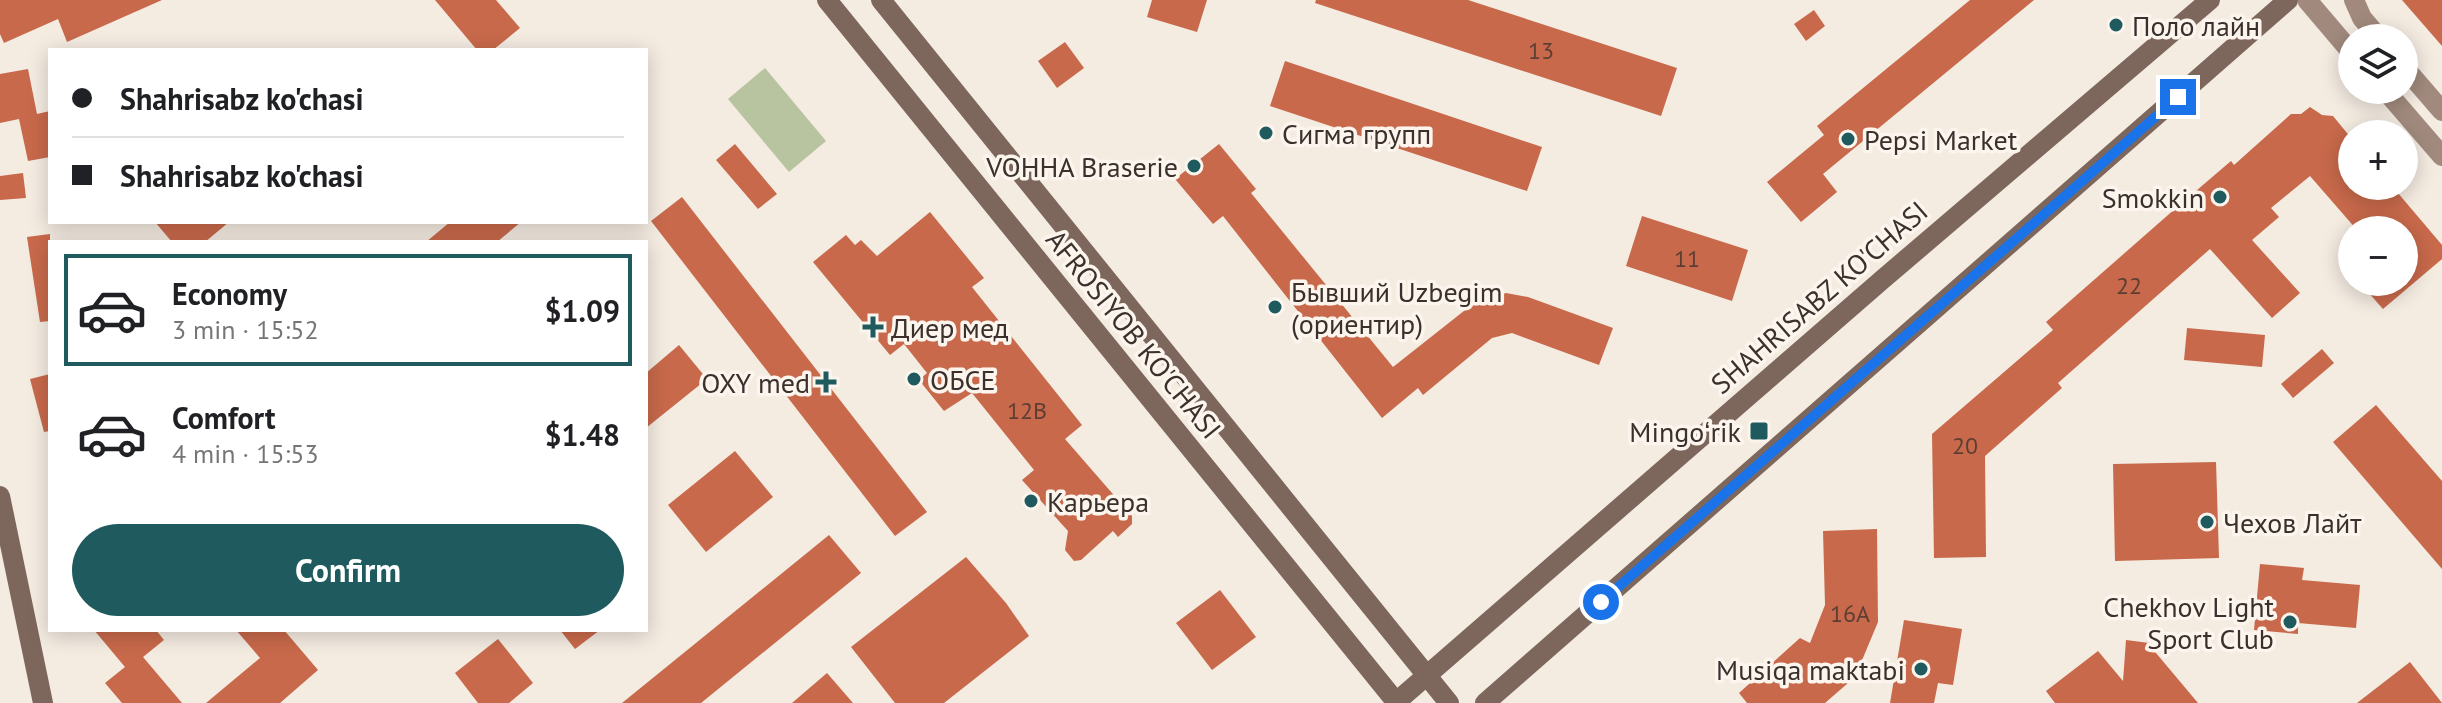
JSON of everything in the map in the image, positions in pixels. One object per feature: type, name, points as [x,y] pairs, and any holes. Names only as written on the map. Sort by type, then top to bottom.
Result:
[{"type":"main road","name":"AFROSIYOB KO'CHASI","points":[[827,0],[1396,703]]},
{"type":"main road","name":"AFROSIYOB KO'CHASI","points":[[881,0],[1449,703]]},
{"type":"main road","name":"SHAHRISABZ KO'CHASI","points":[[1396,703],[2210,0]]},
{"type":"main road","points":[[1485,703],[2288,0]]},
{"type":"main road","points":[[2307,0],[2338,37]]},
{"type":"main road","points":[[2354,0],[2367,24]]},
{"type":"main road","points":[[2418,83],[2442,111]]},
{"type":"main road","points":[[2397,104],[2442,156]]},
{"type":"main road","points":[[0,496],[43,703]]},
{"type":"green space","points":[[765,68],[826,141],[789,172],[728,99]]},
{"type":"building","points":[[0,0],[162,0],[67,42],[58,19],[4,43],[0,34]]},
{"type":"building","points":[[435,0],[496,0],[520,28],[495,48],[475,48]]},
{"type":"building","points":[[1152,0],[1207,0],[1197,32],[1147,17]]},
{"type":"building","points":[[1316,0],[1468,0],[1677,68],[1661,116],[1315,3]]},
{"type":"building","points":[[1970,0],[2034,0],[1823,174],[1837,192],[1801,222],[1767,182],[1824,135],[1817,126]]},
{"type":"building","points":[[2402,0],[2442,0],[2442,46]]},
{"type":"building","points":[[1814,10],[1825,26],[1806,41],[1794,24]]},
{"type":"building","points":[[1065,42],[1084,68],[1057,88],[1038,61]]},
{"type":"building","points":[[1285,61],[1542,147],[1527,191],[1270,106]]},
{"type":"building","points":[[28,69],[37,114],[48,111],[48,157],[28,161],[19,119],[0,123],[0,74]]},
{"type":"building","points":[[2310,107],[2322,115],[2333,116],[2338,122],[2338,200],[2404,200],[2417,216],[2345,216],[2310,176],[2271,208],[2279,217],[2252,240],[2300,293],[2272,318],[2210,249],[2058,383],[2062,388],[1985,456],[1986,557],[1934,558],[1932,434],[2053,330],[2046,322],[2176,208],[2231,161],[2234,165],[2291,114],[2301,114]]},
{"type":"building","points":[[735,144],[777,194],[758,209],[716,160]]},
{"type":"building","points":[[1219,144],[1256,189],[1251,193],[1393,367],[1474,303],[1506,293],[1528,297],[1613,328],[1599,365],[1512,333],[1492,338],[1423,395],[1418,388],[1382,418],[1223,216],[1213,224],[1175,179]]},
{"type":"building","points":[[23,173],[26,198],[0,200],[0,176]]},
{"type":"building","points":[[682,197],[927,512],[895,536],[651,221]]},
{"type":"building","points":[[930,212],[984,278],[972,287],[1082,425],[1065,439],[1132,516],[1132,524],[1118,537],[1113,531],[1081,560],[1074,561],[1065,550],[1068,531],[1022,480],[1034,470],[972,393],[944,411],[919,380],[927,373],[904,344],[890,355],[813,262],[846,235],[855,245],[861,240],[877,256]]},
{"type":"building","points":[[1642,216],[1748,250],[1732,301],[1626,266]]},
{"type":"building","points":[[2418,217],[2442,245],[2442,259],[2418,279]]},
{"type":"building","points":[[157,224],[227,224],[207,240],[170,240]]},
{"type":"building","points":[[448,224],[519,224],[499,240],[428,240]]},
{"type":"building","points":[[50,234],[48,321],[40,322],[27,237]]},
{"type":"building","points":[[2371,296],[2398,296],[2383,309]]},
{"type":"building","points":[[2187,328],[2265,335],[2262,367],[2184,360]]},
{"type":"building","points":[[679,345],[707,379],[648,426],[648,371]]},
{"type":"building","points":[[2322,349],[2334,363],[2293,398],[2281,384]]},
{"type":"building","points":[[48,374],[48,431],[44,432],[30,379]]},
{"type":"building","points":[[2376,405],[2442,481],[2442,569],[2333,442]]},
{"type":"building","points":[[735,451],[773,497],[706,552],[668,505]]},
{"type":"building","points":[[2216,462],[2219,558],[2115,561],[2113,464]]},
{"type":"building","points":[[1877,529],[1878,622],[1855,677],[1825,703],[1747,703],[1739,693],[1800,638],[1810,643],[1825,605],[1823,531]]},
{"type":"building","points":[[829,535],[861,573],[701,703],[622,703]]},
{"type":"building","points":[[966,557],[1006,603],[1029,636],[944,703],[895,703],[851,647]]},
{"type":"building","points":[[2260,564],[2304,568],[2302,580],[2360,585],[2356,628],[2298,623],[2298,634],[2254,630]]},
{"type":"building","points":[[1220,590],[1256,637],[1212,670],[1176,623]]},
{"type":"building","points":[[1904,620],[1962,629],[1953,685],[1938,683],[1934,703],[1890,703]]},
{"type":"building","points":[[96,632],[158,632],[164,640],[143,657],[182,703],[122,703],[105,683],[125,667]]},
{"type":"building","points":[[238,632],[286,632],[318,670],[280,703],[206,703],[260,658]]},
{"type":"building","points":[[562,632],[597,632],[575,649]]},
{"type":"building","points":[[498,639],[533,683],[509,703],[478,703],[455,673]]},
{"type":"building","points":[[2126,640],[2157,644],[2156,653],[2198,703],[2055,703],[2046,691],[2098,651],[2123,681]]},
{"type":"building","points":[[2410,662],[2442,703],[2357,703]]},
{"type":"building","points":[[827,673],[853,703],[792,703]]},
{"type":"place","name":"Поло лайн","points":[[2116,25]]},
{"type":"place","name":"Сигма групп","points":[[1266,133]]},
{"type":"place","name":"Pepsi Market","points":[[1848,139]]},
{"type":"place","name":"VOHHA Braserie","points":[[1194,166]]},
{"type":"place","name":"Smokkin","points":[[2220,197]]},
{"type":"place","name":"Бывший Uzbegim (ориентир)","points":[[1275,307]]},
{"type":"place","name":"Диер мед","points":[[873,327]]},
{"type":"place","name":"ОБСЕ","points":[[914,379]]},
{"type":"place","name":"OXY med","points":[[826,382]]},
{"type":"place","name":"Mingoʻrik","points":[[1759,431]]},
{"type":"place","name":"Карьера","points":[[1031,501]]},
{"type":"place","name":"Чехов Лайт","points":[[2207,522]]},
{"type":"place","name":"Chekhov Light Sport Club","points":[[2290,622]]},
{"type":"place","name":"Musiqa maktabi","points":[[1921,669]]},
{"type":"route","points":[[1601,602],[2178,97]]}]
